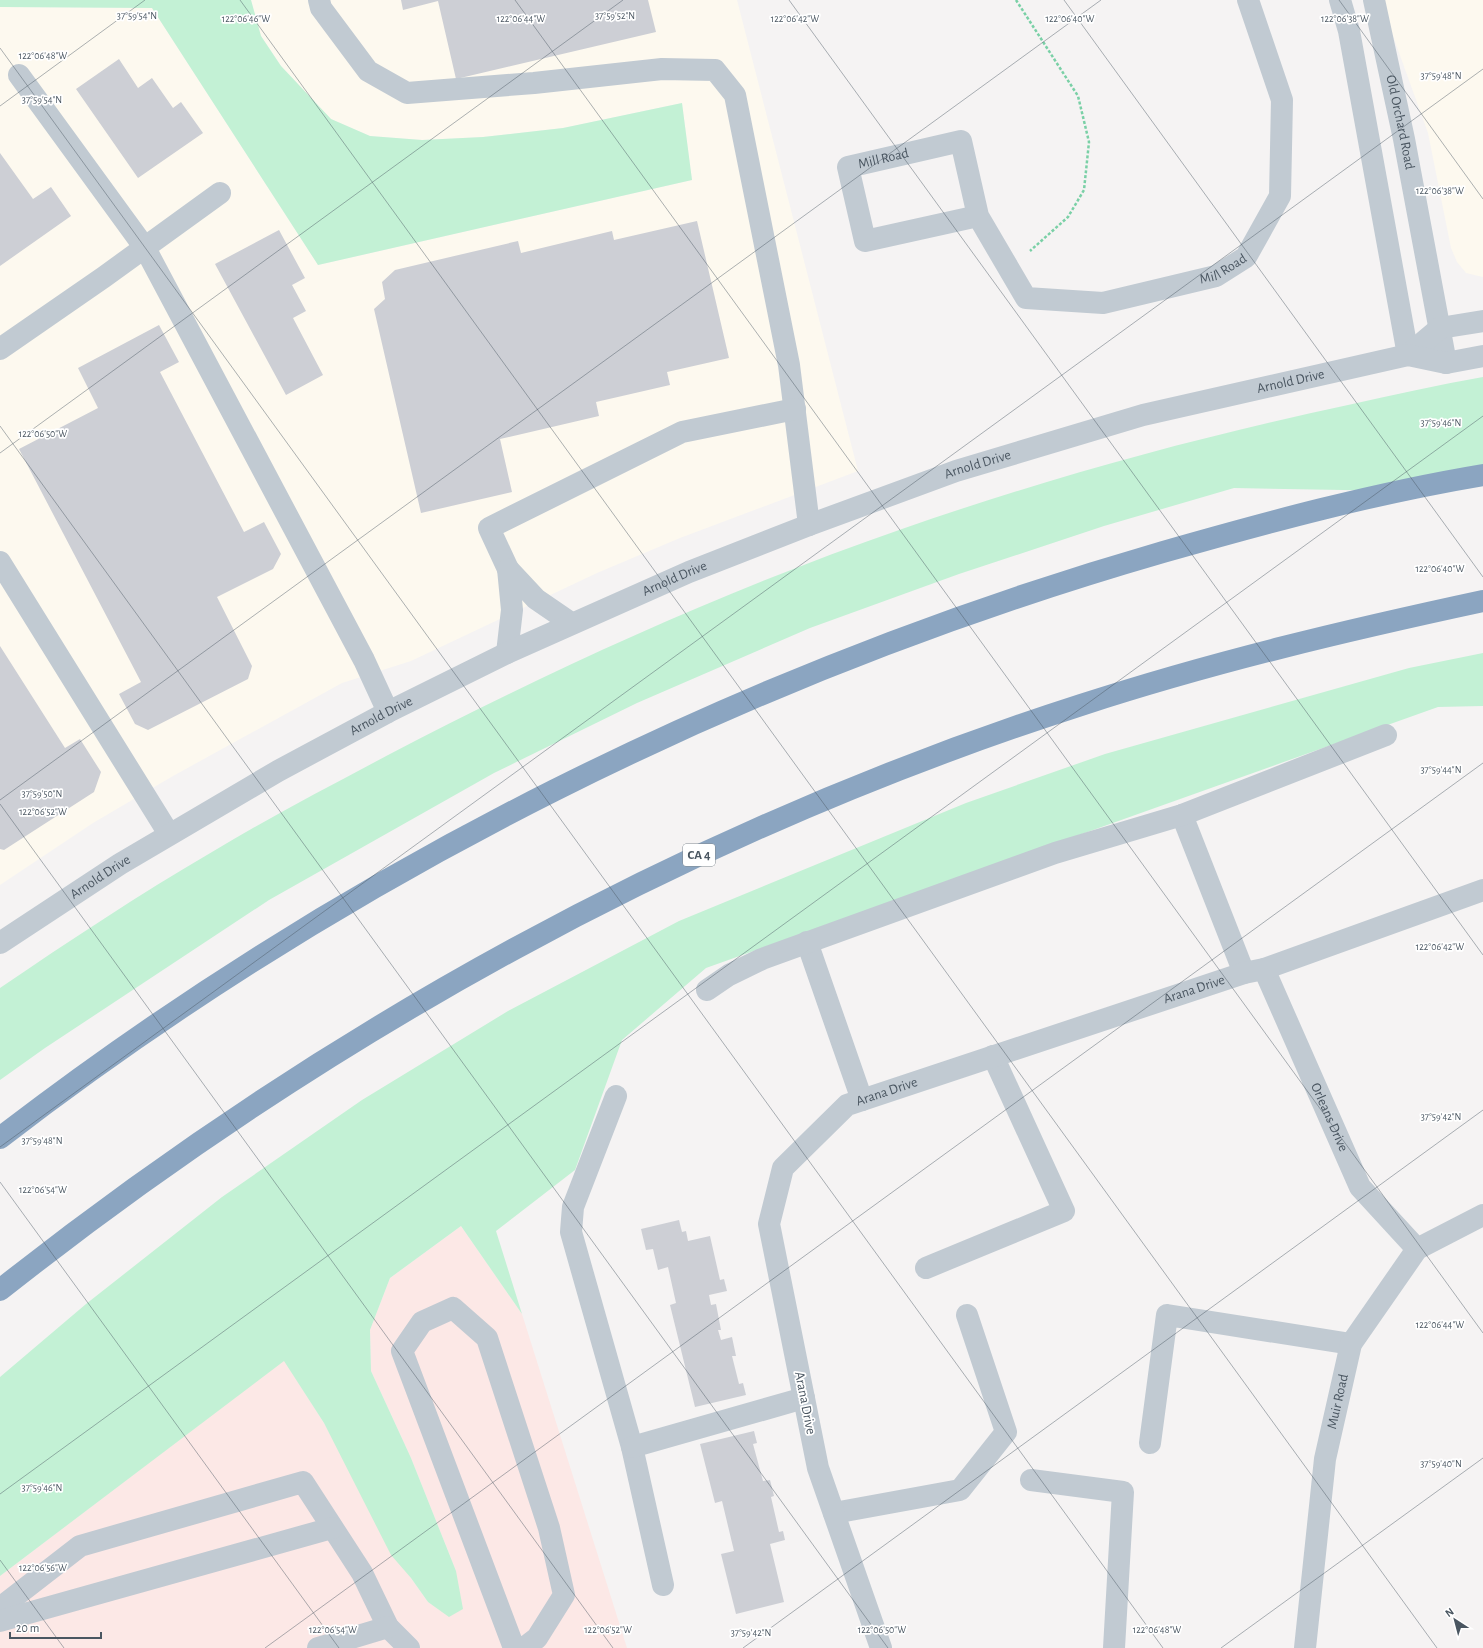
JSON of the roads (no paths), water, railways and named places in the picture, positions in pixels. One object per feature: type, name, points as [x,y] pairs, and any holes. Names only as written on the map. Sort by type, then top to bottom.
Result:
[{"type":"highway","points":[[0,1138],[127,1045],[234,973],[352,901],[538,798],[734,707],[929,629],[1117,565],[1313,512],[1402,491],[1483,475]]},
{"type":"highway","name":"CA 4","points":[[0,1290],[148,1178],[225,1124],[322,1061],[444,988],[564,921],[691,859],[810,806],[883,776],[1083,704],[1216,665],[1284,647],[1483,601]]},
{"type":"street","points":[[319,0],[321,8],[368,71],[407,93],[534,83],[662,69],[715,70],[735,95],[789,365],[809,525]]},
{"type":"street","name":"Mill Road","points":[[978,216],[865,242],[848,167],[961,141],[978,216],[1026,298],[1103,303],[1216,276],[1246,257],[1280,196],[1282,100],[1248,0]]},
{"type":"street","points":[[1340,0],[1349,31],[1408,355]]},
{"type":"street","name":"Old Orchard Road","points":[[1374,0],[1405,147],[1446,363]]},
{"type":"street","points":[[19,75],[145,248],[364,660],[388,712]]},
{"type":"street","points":[[0,349],[145,248],[220,193]]},
{"type":"street","points":[[1440,328],[1483,321]]},
{"type":"street","name":"Arnold Drive","points":[[1408,355],[1440,328]]},
{"type":"street","name":"Arnold Drive","points":[[0,943],[120,864],[278,771],[388,712],[507,653],[571,623],[689,572],[809,525],[956,472],[1143,415],[1408,355],[1446,363],[1483,356]]},
{"type":"street","points":[[507,653],[512,610],[508,570],[489,528],[682,432],[795,409]]},
{"type":"street","points":[[0,562],[169,834]]},
{"type":"street","points":[[508,570],[536,598],[571,623]]},
{"type":"street","points":[[707,990],[728,975],[762,959],[807,942],[1055,853],[1182,815],[1386,735]]},
{"type":"street","name":"Orleans Drive","points":[[1182,815],[1254,971],[1360,1187],[1417,1250]]},
{"type":"street","name":"Arana Drive","points":[[881,1648],[818,1468],[769,1224],[783,1168],[847,1105],[1254,971],[1483,890]]},
{"type":"street","points":[[807,942],[862,1100]]},
{"type":"street","points":[[926,1268],[1064,1210],[993,1056]]},
{"type":"street","points":[[616,1096],[573,1207],[571,1232],[632,1447],[663,1585]]},
{"type":"street","name":"Muir Road","points":[[1305,1648],[1325,1459],[1351,1344],[1417,1250],[1483,1215]]},
{"type":"street","points":[[514,1648],[402,1351],[422,1322],[453,1308],[487,1338],[549,1528],[564,1595],[537,1638],[524,1648]]},
{"type":"street","points":[[834,1513],[960,1490],[1006,1432],[968,1315]]},
{"type":"street","points":[[1150,1443],[1167,1315],[1351,1344]]},
{"type":"street","points":[[632,1447],[804,1398]]},
{"type":"street","points":[[1031,1480],[1123,1492],[1114,1648]]},
{"type":"street","points":[[0,1608],[80,1546],[303,1482],[362,1573],[388,1627],[409,1648]]},
{"type":"street","points":[[0,1621],[332,1528]]},
{"type":"street","points":[[318,1648],[388,1627]]}]
